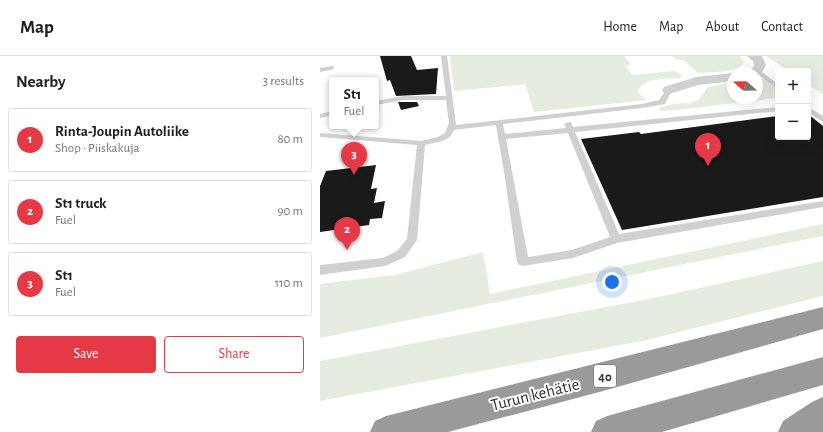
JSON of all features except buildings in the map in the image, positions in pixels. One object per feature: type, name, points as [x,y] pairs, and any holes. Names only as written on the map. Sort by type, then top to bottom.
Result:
[{"type":"highway","name":"Turun kehätie","points":[[386,432],[603,377],[823,318]]},
{"type":"highway","points":[[607,432],[823,371]]},
{"type":"highway","points":[[794,432],[823,413]]},
{"type":"street","points":[[753,56],[758,59],[760,65],[757,68]]},
{"type":"street","points":[[669,90],[696,80],[727,77]]},
{"type":"lane","points":[[320,135],[421,143],[441,139],[448,134],[453,123],[444,56]]},
{"type":"lane","points":[[320,70],[332,68]]},
{"type":"lane","points":[[763,78],[775,84]]},
{"type":"lane","points":[[451,128],[646,105],[662,102],[669,90]]},
{"type":"lane","points":[[379,103],[404,98],[450,98]]},
{"type":"lane","points":[[646,105],[657,121]]},
{"type":"lane","points":[[502,136],[775,109]]},
{"type":"lane","points":[[811,111],[823,120]]},
{"type":"lane","points":[[564,115],[616,239]]},
{"type":"lane","points":[[499,123],[523,262],[573,254],[616,239],[823,204]]},
{"type":"lane","points":[[320,270],[385,262],[401,254],[412,240],[421,143]]},
{"type":"shaded area","points":[[450,56],[624,56],[631,65],[625,66],[632,75],[675,71],[682,75],[680,78],[655,80],[643,84],[638,93],[647,100],[534,112],[525,84],[454,91]]},
{"type":"shaded area","points":[[672,56],[740,56],[744,62],[741,66],[736,68],[727,68],[727,70],[698,73],[683,60],[677,60]]},
{"type":"shaded area","points":[[766,56],[823,56],[823,94],[811,86],[811,68],[784,68]]},
{"type":"shaded area","points":[[763,78],[766,78],[775,86],[775,98],[763,100]]},
{"type":"shaded area","points":[[727,83],[728,104],[661,111],[659,108],[674,104],[690,104],[699,99],[708,87]]},
{"type":"shaded area","points":[[823,224],[823,236],[320,338],[320,284],[395,275],[483,252],[490,294]]},
{"type":"shaded area","points":[[823,261],[823,296],[647,340],[320,401],[320,361],[649,299]]},
{"type":"place","name":"Rinta-Joupin Autoliike","points":[[708,166]]},
{"type":"place","name":"St1","points":[[354,175]]},
{"type":"place","name":"St1 truck","points":[[347,250]]}]
